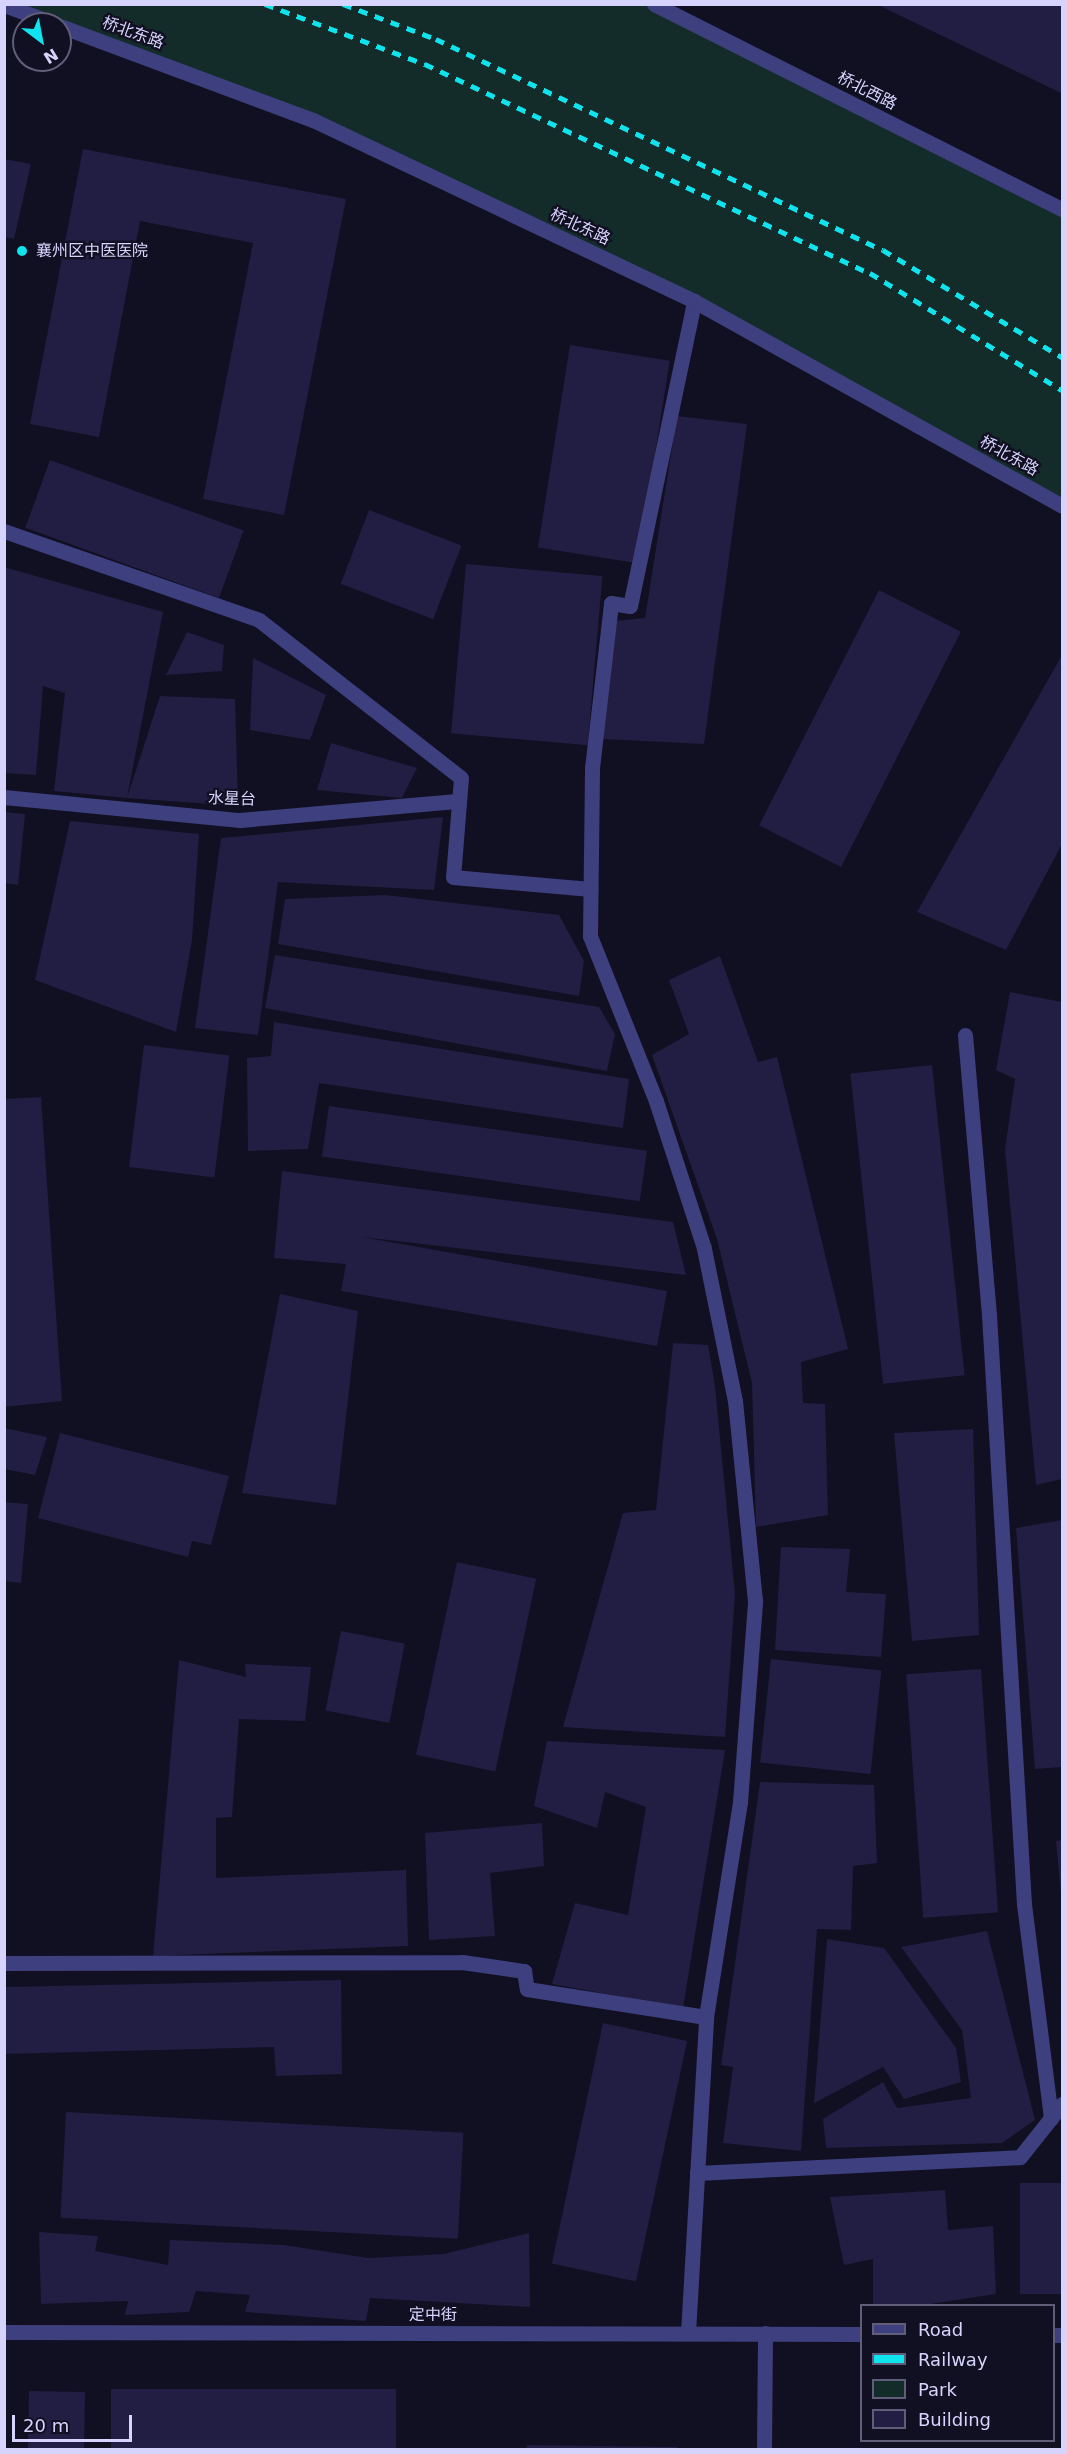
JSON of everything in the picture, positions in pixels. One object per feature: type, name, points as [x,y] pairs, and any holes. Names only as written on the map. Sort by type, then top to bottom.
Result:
[{"type":"street","name":"桥北西路","points":[[654,4],[1062,209]]},
{"type":"street","points":[[4,5],[23,12]]},
{"type":"street","name":"桥北东路","points":[[72,30],[313,120],[694,301],[1062,506]]},
{"type":"street","points":[[688,2333],[706,2017],[740,1803],[755,1602],[735,1401],[704,1248],[656,1101],[590,936],[590,889],[592,768],[611,603],[630,606],[694,301]]},
{"type":"street","points":[[4,531],[259,620],[461,778],[453,877],[590,889]]},
{"type":"street","name":"水星台","points":[[4,797],[240,820],[459,801]]},
{"type":"street","points":[[965,1035],[989,1315],[1024,1904],[1051,2118]]},
{"type":"street","points":[[4,1963],[462,1962],[524,1971],[527,1989],[706,2017]]},
{"type":"street","points":[[697,2173],[1020,2157],[1062,2104]]},
{"type":"street","name":"定中街","points":[[4,2332],[860,2334]]},
{"type":"street","points":[[764,2450],[765,2333]]},
{"type":"green space","points":[[4,5],[652,5],[1062,209],[1062,507],[694,301],[313,120],[72,30],[72,12],[23,12]]},
{"type":"building","points":[[876,4],[1062,4],[1061,93]]},
{"type":"building","points":[[83,149],[346,199],[284,515],[203,499],[253,243],[140,221],[99,437],[30,424]]},
{"type":"building","points":[[4,159],[31,164],[14,239],[4,237]]},
{"type":"building","points":[[570,345],[670,361],[638,563],[538,547]]},
{"type":"building","points":[[677,416],[747,424],[704,744],[603,739],[614,621],[645,618]]},
{"type":"building","points":[[50,460],[244,530],[219,598],[25,528]]},
{"type":"building","points":[[369,510],[461,545],[433,619],[341,584]]},
{"type":"building","points":[[466,564],[602,576],[588,745],[451,733]]},
{"type":"building","points":[[4,567],[163,612],[127,798],[54,791],[65,693],[43,686],[36,775],[4,773]]},
{"type":"building","points":[[879,590],[961,632],[841,867],[759,825]]},
{"type":"building","points":[[187,632],[224,645],[222,671],[166,675]]},
{"type":"building","points":[[1062,655],[1062,844],[1006,950],[917,912]]},
{"type":"building","points":[[253,658],[326,695],[310,740],[250,730]]},
{"type":"building","points":[[160,696],[235,699],[238,806],[127,798]]},
{"type":"building","points":[[331,743],[417,768],[402,798],[317,790]]},
{"type":"building","points":[[4,812],[25,814],[18,885],[4,883]]},
{"type":"building","points":[[443,817],[434,890],[278,882],[258,1035],[195,1028],[221,838]]},
{"type":"building","points":[[70,821],[199,834],[192,940],[176,1032],[35,980]]},
{"type":"building","points":[[385,895],[559,915],[584,961],[579,996],[278,944],[285,899]]},
{"type":"building","points":[[275,955],[599,1007],[615,1034],[607,1071],[265,1008]]},
{"type":"building","points":[[720,956],[758,1062],[777,1057],[848,1349],[801,1362],[803,1403],[825,1404],[828,1515],[756,1527],[752,1383],[717,1239],[652,1055],[689,1034],[669,980]]},
{"type":"building","points":[[1010,992],[1062,1002],[1062,1479],[1036,1485],[1005,1149],[1015,1079],[996,1070]]},
{"type":"building","points":[[274,1022],[629,1079],[623,1128],[319,1083],[308,1149],[248,1151],[247,1058],[271,1056]]},
{"type":"building","points":[[144,1045],[229,1055],[214,1178],[129,1167]]},
{"type":"building","points":[[932,1065],[965,1375],[883,1384],[850,1074]]},
{"type":"building","points":[[41,1097],[62,1401],[4,1407],[4,1099]]},
{"type":"building","points":[[329,1106],[647,1151],[640,1201],[322,1157]]},
{"type":"building","points":[[282,1171],[673,1222],[686,1275],[362,1237],[667,1291],[657,1346],[341,1291],[346,1264],[274,1258]]},
{"type":"building","points":[[280,1294],[358,1311],[336,1505],[242,1493]]},
{"type":"building","points":[[673,1343],[708,1345],[715,1386],[735,1594],[725,1737],[563,1727],[623,1513],[656,1510]]},
{"type":"building","points":[[4,1428],[47,1437],[35,1475],[4,1469]]},
{"type":"building","points":[[973,1429],[979,1635],[912,1641],[894,1433]]},
{"type":"building","points":[[60,1433],[229,1476],[211,1545],[192,1541],[188,1557],[38,1518]]},
{"type":"building","points":[[4,1502],[28,1504],[21,1583],[4,1581]]},
{"type":"building","points":[[1062,1520],[1062,1767],[1035,1769],[1016,1528]]},
{"type":"building","points":[[781,1547],[850,1549],[846,1592],[886,1594],[881,1657],[775,1650]]},
{"type":"building","points":[[457,1562],[536,1579],[495,1772],[416,1755]]},
{"type":"building","points":[[341,1631],[405,1643],[389,1723],[326,1711]]},
{"type":"building","points":[[771,1659],[881,1671],[871,1774],[760,1762]]},
{"type":"building","points":[[179,1660],[246,1677],[245,1664],[311,1667],[305,1721],[239,1719],[232,1817],[216,1818],[216,1878],[406,1870],[408,1946],[153,1956]]},
{"type":"building","points":[[981,1669],[998,1912],[923,1918],[906,1674]]},
{"type":"building","points":[[547,1741],[725,1750],[683,2008],[552,1984],[575,1903],[628,1915],[646,1807],[605,1792],[597,1828],[534,1806]]},
{"type":"building","points":[[760,1782],[874,1785],[877,1863],[853,1866],[851,1930],[817,1929],[801,2151],[723,2143],[733,2067],[721,2065]]},
{"type":"building","points":[[542,1823],[544,1866],[490,1873],[495,1936],[429,1940],[425,1833]]},
{"type":"building","points":[[1062,1840],[1062,1895],[1061,1895],[1056,1841]]},
{"type":"building","points":[[987,1931],[1035,2120],[1002,2143],[826,2148],[823,2119],[883,2082],[897,2108],[971,2098],[962,2030],[901,1947]]},
{"type":"building","points":[[827,1939],[884,1948],[956,2048],[961,2082],[904,2099],[883,2067],[814,2103]]},
{"type":"building","points":[[341,1980],[342,2074],[276,2076],[274,2047],[4,2054],[4,1987]]},
{"type":"building","points":[[603,2023],[687,2041],[636,2282],[552,2264]]},
{"type":"building","points":[[66,2112],[463,2133],[458,2239],[60,2218]]},
{"type":"building","points":[[1020,2183],[1062,2183],[1062,2294],[1020,2294]]},
{"type":"building","points":[[945,2190],[948,2230],[993,2226],[996,2294],[930,2304],[873,2304],[873,2259],[844,2265],[830,2197]]},
{"type":"building","points":[[39,2232],[98,2236],[95,2251],[168,2265],[170,2240],[284,2245],[368,2258],[444,2254],[529,2233],[530,2307],[370,2298],[366,2321],[245,2312],[250,2295],[196,2291],[189,2312],[125,2315],[128,2301],[41,2304]]},
{"type":"building","points":[[111,2389],[396,2389],[396,2450],[111,2450]]},
{"type":"building","points":[[29,2391],[85,2392],[84,2450],[28,2450]]},
{"type":"building","points":[[527,2445],[677,2447],[679,2450],[526,2450]]},
{"type":"railway","points":[[265,4],[425,64],[870,273],[1062,390]]},
{"type":"railway","points":[[343,4],[436,39],[883,250],[1062,357]]},
{"type":"place","name":"襄州区中医医院","points":[[22,251]]}]
